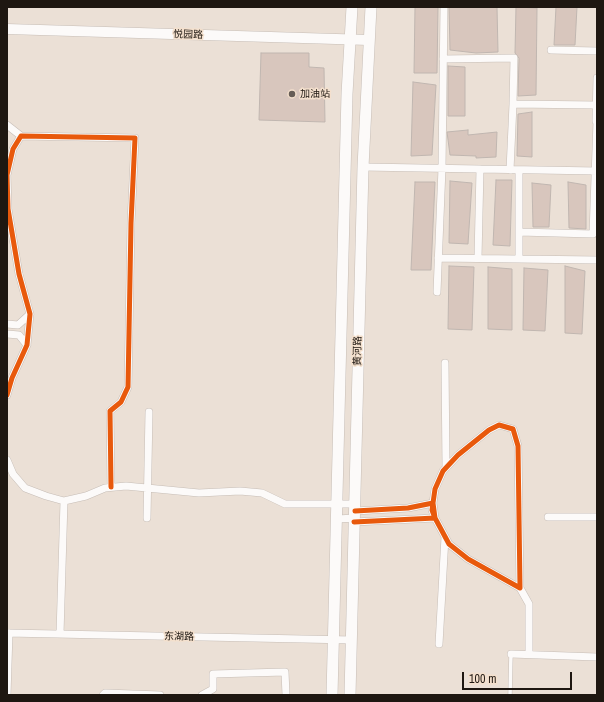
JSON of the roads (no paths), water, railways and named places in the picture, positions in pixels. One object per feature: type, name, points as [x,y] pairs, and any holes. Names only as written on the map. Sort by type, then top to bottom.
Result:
[{"type":"main road","name":"黄河路","points":[[332,695],[352,7]]},
{"type":"main road","name":"黄河路","points":[[350,695],[363,167],[371,7]]},
{"type":"street","points":[[437,292],[442,168],[444,7]]},
{"type":"street","name":"悦园路","points":[[7,29],[369,40]]},
{"type":"street","points":[[551,50],[597,51]]},
{"type":"street","points":[[443,59],[514,58],[510,170]]},
{"type":"street","points":[[519,232],[595,234],[597,78]]},
{"type":"street","points":[[513,104],[596,105]]},
{"type":"street","points":[[7,125],[21,136],[135,138],[131,223],[128,387],[121,402],[110,410],[111,488]]},
{"type":"street","points":[[7,394],[12,378],[27,345],[30,314],[20,274],[8,209],[7,175],[13,149],[21,136]]},
{"type":"street","points":[[363,167],[596,171]]},
{"type":"street","points":[[478,258],[480,169]]},
{"type":"street","points":[[519,259],[520,170]]},
{"type":"street","points":[[438,258],[597,260]]},
{"type":"street","points":[[7,324],[18,325],[30,314]]},
{"type":"street","points":[[7,334],[19,335],[27,345]]},
{"type":"street","points":[[445,363],[446,467]]},
{"type":"street","points":[[147,518],[148,412]]},
{"type":"street","points":[[520,588],[468,559],[449,544],[432,510],[435,489],[446,467],[458,455],[489,430],[499,425],[513,429],[518,446],[520,588],[528,604],[529,654]]},
{"type":"street","points":[[7,460],[13,474],[25,488],[64,501],[111,488],[126,486],[199,493],[240,491],[262,493],[285,504],[337,504],[355,514],[435,518]]},
{"type":"street","points":[[60,634],[64,501]]},
{"type":"street","points":[[337,519],[355,514],[408,508],[433,503]]},
{"type":"street","points":[[548,517],[597,517]]},
{"type":"street","points":[[439,644],[445,536]]},
{"type":"street","points":[[7,695],[8,632]]},
{"type":"street","name":"东湖路","points":[[8,632],[352,640]]},
{"type":"street","points":[[511,654],[597,657]]},
{"type":"street","points":[[202,695],[213,689],[213,674],[285,672],[286,695]]},
{"type":"street","points":[[104,695],[105,693],[160,695]]},
{"type":"lane","points":[[510,695],[511,654]]},
{"type":"place","name":"加油站","points":[[292,94]]}]
